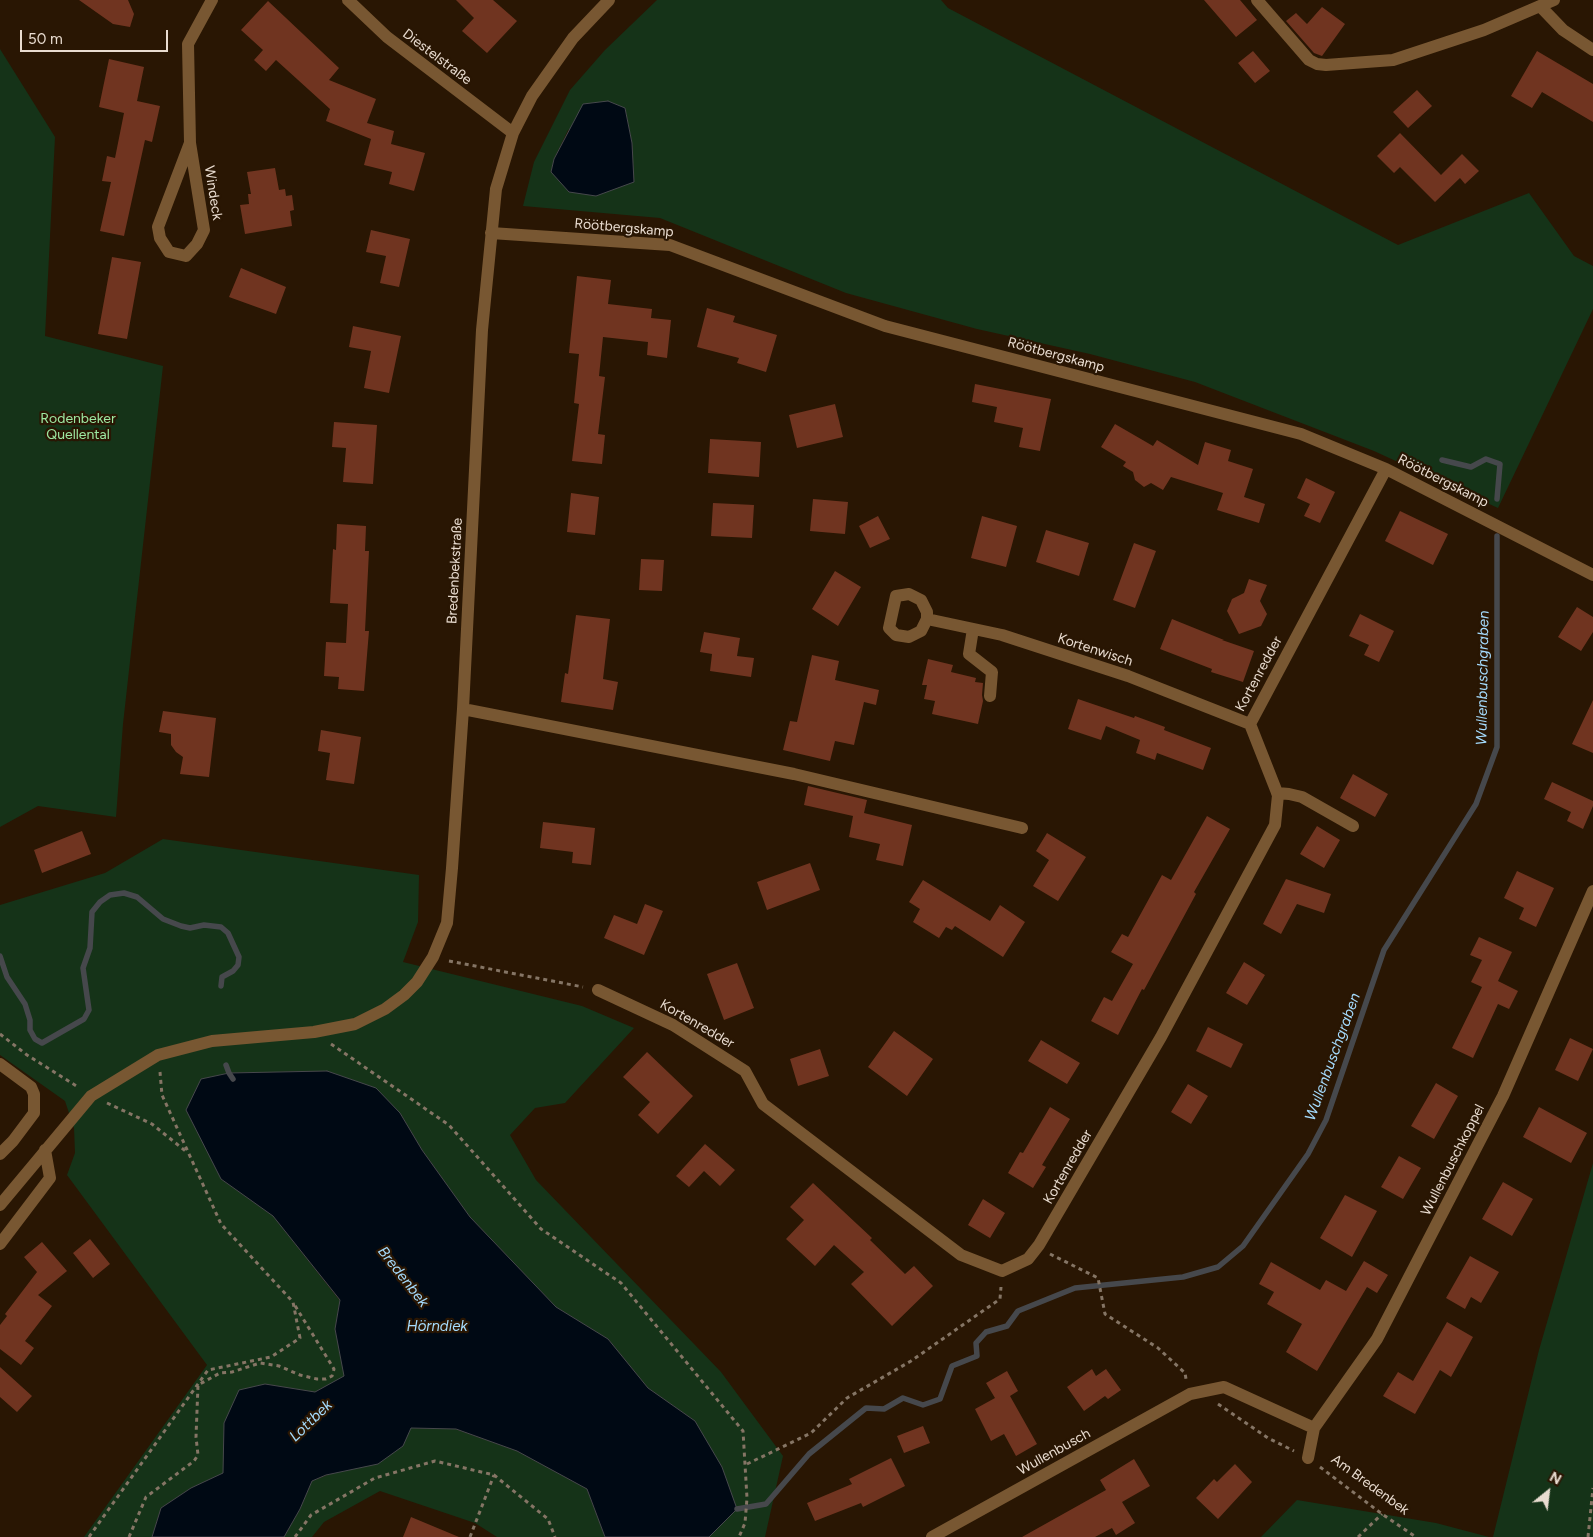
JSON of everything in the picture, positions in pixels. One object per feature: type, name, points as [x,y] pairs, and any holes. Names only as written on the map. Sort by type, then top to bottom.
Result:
[{"type":"street","name":"Windeck","points":[[190,143],[158,227],[160,238],[169,252],[186,256],[198,244],[204,230],[190,143],[188,44],[212,0]]},
{"type":"street","name":"Diestelstraße","points":[[348,0],[387,37],[513,133]]},
{"type":"street","name":"Bredenbekstraße","points":[[0,1206],[90,1096],[158,1055],[212,1040],[314,1032],[356,1024],[385,1009],[404,995],[417,982],[433,958],[447,923],[463,709],[482,330],[496,189],[513,133],[532,96],[573,38],[609,0]]},
{"type":"street","points":[[1257,0],[1309,60],[1317,64],[1326,65],[1393,60],[1484,30],[1554,0]]},
{"type":"street","points":[[1540,6],[1564,30],[1593,50]]},
{"type":"street","name":"Röötbergskamp","points":[[491,233],[670,244],[886,326],[1301,434],[1386,469],[1593,576]]},
{"type":"street","name":"Kortenredder","points":[[598,990],[673,1025],[745,1070],[763,1104],[961,1255],[1002,1271],[1028,1258],[1039,1245],[1161,1037],[1275,825],[1277,794],[1250,724],[1386,469]]},
{"type":"street","name":"Kortenwisch","points":[[927,619],[1002,635],[1128,676],[1250,724]]},
{"type":"street","points":[[973,629],[969,654],[992,672],[990,696]]},
{"type":"street","points":[[463,709],[794,774],[1022,828]]},
{"type":"street","points":[[1277,794],[1302,797],[1353,826]]},
{"type":"street","name":"Wullenbuschkoppel","points":[[1314,1428],[1377,1339],[1499,1104],[1593,891]]},
{"type":"street","points":[[0,1064],[31,1087],[34,1094],[34,1113],[31,1120],[13,1142],[0,1154]]},
{"type":"street","points":[[0,1244],[50,1178],[45,1150]]},
{"type":"street","points":[[1196,1393],[1224,1387],[1314,1428],[1308,1458]]},
{"type":"street","name":"Wullenbusch","points":[[932,1537],[1196,1393]]},
{"type":"path","points":[[433,958],[598,990]]},
{"type":"path","points":[[314,1032],[448,1125],[541,1229],[621,1283],[743,1431],[748,1498],[745,1523],[738,1537]]},
{"type":"path","points":[[0,1034],[27,1055],[90,1096],[152,1124],[189,1154]]},
{"type":"path","points":[[158,1055],[162,1095],[221,1224],[293,1302],[334,1369],[332,1376],[326,1379],[317,1379],[300,1375],[280,1366],[260,1363],[232,1372],[220,1373],[198,1385]]},
{"type":"path","points":[[1039,1245],[1050,1253],[1098,1278],[1105,1314],[1158,1348],[1185,1373],[1196,1393]]},
{"type":"path","points":[[746,1465],[811,1433],[847,1398],[911,1361],[1000,1298],[1002,1271]]},
{"type":"path","points":[[89,1537],[208,1370],[271,1357],[300,1338],[293,1302]]},
{"type":"path","points":[[129,1537],[146,1496],[194,1461],[198,1455],[196,1437],[198,1385]]},
{"type":"path","name":"Am Bredenbek","points":[[1196,1393],[1268,1438],[1308,1458],[1382,1514],[1416,1537]]},
{"type":"path","points":[[295,1537],[312,1515],[375,1478],[435,1461],[494,1475],[548,1519],[555,1537]]},
{"type":"path","points":[[470,1537],[494,1475]]},
{"type":"path","points":[[1588,1537],[1593,1488]]},
{"type":"path","points":[[1358,1537],[1382,1514]]},
{"type":"green space","points":[[657,0],[941,0],[948,8],[1398,245],[1529,193],[1574,256],[1593,266],[1593,309],[1498,508],[1374,451],[1195,382],[1090,354],[977,329],[846,293],[660,218],[523,206],[534,162],[570,90],[605,50]],"holes":[[[625,108],[632,143],[634,182],[551,172],[554,159],[568,130]]]},
{"type":"green space","name":"Rodenbeker Quellental","points":[[0,49],[55,137],[45,336],[163,366],[123,724],[116,817],[38,806],[0,827]]},
{"type":"green space","points":[[163,839],[419,875],[418,922],[403,962],[582,1006],[634,1028],[565,1103],[535,1108],[510,1135],[536,1180],[721,1372],[783,1456],[765,1537],[709,1537],[695,1421],[648,1388],[608,1339],[556,1307],[470,1217],[422,1150],[400,1113],[376,1089],[327,1071],[229,1073],[202,1079],[221,1179],[273,1216],[340,1301],[335,1329],[345,1376],[315,1392],[265,1384],[224,1423],[224,1473],[191,1488],[161,1508],[152,1537],[84,1537],[207,1365],[67,1175],[75,1153],[74,1128],[65,1101],[0,1055],[0,905],[105,873]]},
{"type":"green space","points":[[1593,1163],[1593,1537],[1493,1537],[1539,1350]]},
{"type":"green space","points":[[410,1428],[455,1429],[517,1451],[587,1489],[605,1537],[497,1537],[475,1523],[380,1491],[324,1522],[312,1537],[284,1537],[300,1509],[312,1481],[403,1446]]},
{"type":"green space","points":[[1297,1500],[1436,1523],[1489,1537],[1261,1537]]},
{"type":"water","points":[[608,101],[625,108],[632,143],[634,182],[596,196],[569,192],[551,172],[554,159],[583,104]]},
{"type":"water","name":"Hörndiek","points":[[327,1071],[376,1088],[400,1113],[422,1150],[470,1217],[556,1307],[608,1339],[648,1388],[695,1421],[722,1467],[737,1509],[709,1537],[605,1537],[587,1489],[517,1451],[456,1429],[411,1428],[403,1446],[378,1464],[326,1475],[312,1481],[300,1509],[284,1537],[152,1537],[161,1508],[191,1488],[223,1473],[224,1423],[239,1390],[265,1384],[315,1392],[344,1376],[335,1329],[340,1300],[273,1216],[221,1179],[186,1110],[201,1079],[229,1073]]},
{"type":"building","points":[[79,0],[128,0],[134,14],[130,27],[113,24]]},
{"type":"building","points":[[456,0],[493,0],[517,21],[487,53],[462,31],[474,18]]},
{"type":"building","points":[[1204,0],[1240,0],[1257,20],[1236,37]]},
{"type":"building","points":[[268,1],[339,68],[329,80],[376,99],[367,123],[394,131],[391,144],[425,153],[414,191],[389,184],[392,172],[364,165],[371,139],[326,121],[330,109],[276,60],[266,71],[254,60],[263,50],[241,30]]},
{"type":"building","points":[[1322,7],[1345,24],[1322,56],[1314,53],[1286,21],[1296,13],[1307,24]]},
{"type":"building","points":[[1253,51],[1270,71],[1255,83],[1238,63]]},
{"type":"building","points":[[1537,51],[1593,84],[1593,122],[1542,92],[1532,108],[1511,96]]},
{"type":"building","points":[[109,59],[144,67],[137,101],[160,106],[152,142],[145,140],[124,236],[100,231],[111,182],[102,181],[107,156],[115,158],[124,113],[99,107]]},
{"type":"building","points":[[1417,90],[1432,106],[1408,128],[1393,112]]},
{"type":"building","points":[[1400,133],[1441,175],[1462,154],[1479,171],[1465,184],[1460,178],[1435,202],[1400,167],[1394,173],[1377,156]]},
{"type":"building","points":[[275,168],[279,190],[285,189],[286,196],[292,195],[294,210],[290,211],[292,226],[245,234],[240,205],[249,204],[248,194],[251,194],[247,172]]},
{"type":"building","points":[[371,230],[410,239],[399,287],[380,283],[386,256],[366,252]]},
{"type":"building","points":[[112,257],[141,262],[127,339],[98,334]]},
{"type":"building","points":[[241,268],[286,287],[276,314],[229,297]]},
{"type":"building","points":[[577,276],[611,280],[608,304],[652,309],[651,318],[671,320],[667,358],[647,355],[648,342],[603,337],[599,376],[605,377],[598,434],[605,435],[602,464],[572,461],[579,404],[574,403],[579,354],[569,353]]},
{"type":"building","points":[[707,308],[735,316],[733,322],[777,335],[766,372],[737,363],[739,358],[697,347]]},
{"type":"building","points":[[353,326],[401,336],[389,393],[364,388],[371,351],[349,347]]},
{"type":"building","points":[[975,384],[1051,399],[1040,451],[1019,447],[1023,428],[994,422],[997,407],[972,402]]},
{"type":"building","points":[[835,404],[843,437],[797,448],[789,415]]},
{"type":"building","points":[[334,422],[377,425],[373,484],[343,482],[346,448],[332,447]]},
{"type":"building","points":[[1115,424],[1153,446],[1157,440],[1198,465],[1205,442],[1231,450],[1228,461],[1253,469],[1244,497],[1265,504],[1259,523],[1217,510],[1223,493],[1171,477],[1163,490],[1151,483],[1144,487],[1135,480],[1133,472],[1123,466],[1126,462],[1101,447]]},
{"type":"building","points":[[710,439],[761,442],[759,477],[708,473]]},
{"type":"building","points":[[1306,478],[1335,492],[1320,523],[1304,516],[1310,504],[1297,498]]},
{"type":"building","points":[[571,493],[599,497],[595,535],[567,532]]},
{"type":"building","points":[[813,499],[848,502],[845,534],[810,531]]},
{"type":"building","points":[[713,503],[754,505],[752,538],[711,536]]},
{"type":"building","points":[[1400,511],[1448,534],[1433,565],[1385,541]]},
{"type":"building","points":[[878,516],[890,539],[870,548],[859,526]]},
{"type":"building","points":[[982,516],[1017,526],[1006,567],[971,558]]},
{"type":"building","points":[[337,524],[366,526],[365,551],[369,551],[365,631],[369,631],[364,691],[338,689],[339,677],[324,676],[326,642],[346,643],[348,604],[330,603],[333,549],[336,550]]},
{"type":"building","points":[[1046,530],[1089,543],[1079,576],[1036,562]]},
{"type":"building","points":[[1134,543],[1156,551],[1135,608],[1113,600]]},
{"type":"building","points":[[641,559],[664,560],[662,591],[639,590]]},
{"type":"building","points":[[835,571],[861,587],[838,626],[812,609]]},
{"type":"building","points":[[1249,579],[1267,585],[1260,601],[1267,614],[1261,626],[1239,634],[1227,611],[1232,599],[1244,593]]},
{"type":"building","points":[[1577,607],[1593,617],[1593,632],[1581,651],[1558,637]]},
{"type":"building","points":[[1360,614],[1394,631],[1379,662],[1364,655],[1369,645],[1349,636]]},
{"type":"building","points":[[576,615],[610,619],[603,679],[618,682],[613,710],[561,702],[565,673],[568,674]]},
{"type":"building","points":[[1172,619],[1254,651],[1243,682],[1211,672],[1212,669],[1160,649]]},
{"type":"building","points":[[704,632],[740,638],[737,656],[754,658],[751,677],[710,671],[712,654],[700,652]]},
{"type":"building","points":[[812,655],[839,661],[835,680],[879,690],[876,705],[864,702],[854,745],[835,741],[830,761],[783,750],[790,721],[797,722]]},
{"type":"building","points":[[928,659],[953,665],[951,672],[976,678],[975,682],[983,683],[983,701],[978,724],[932,714],[935,701],[924,699],[927,685],[922,685]]},
{"type":"building","points":[[1078,699],[1165,727],[1164,730],[1211,748],[1203,770],[1157,753],[1155,760],[1136,753],[1140,740],[1106,726],[1101,740],[1068,729]]},
{"type":"building","points":[[1593,700],[1593,753],[1572,744]]},
{"type":"building","points":[[163,711],[216,718],[209,777],[180,774],[183,757],[171,745],[171,734],[159,732]]},
{"type":"building","points":[[321,730],[361,737],[354,784],[326,780],[330,753],[318,751]]},
{"type":"building","points":[[1353,774],[1388,794],[1375,817],[1340,798]]},
{"type":"building","points":[[1552,782],[1593,801],[1593,806],[1583,829],[1567,821],[1571,812],[1544,799]]},
{"type":"building","points":[[808,786],[867,800],[864,813],[912,825],[903,866],[876,860],[880,844],[849,837],[853,816],[804,805]]},
{"type":"building","points":[[1207,816],[1230,829],[1194,892],[1196,894],[1118,1035],[1091,1021],[1104,997],[1112,1001],[1133,964],[1111,952],[1122,934],[1128,937],[1162,875],[1171,880]]},
{"type":"building","points":[[543,822],[595,828],[591,865],[572,863],[573,852],[540,848]]},
{"type":"building","points":[[1317,826],[1340,840],[1324,868],[1300,854]]},
{"type":"building","points":[[82,831],[91,854],[42,873],[34,850]]},
{"type":"building","points":[[1047,833],[1086,857],[1058,901],[1033,886],[1049,860],[1036,851]]},
{"type":"building","points":[[810,863],[820,890],[767,910],[757,882]]},
{"type":"building","points":[[1517,871],[1554,888],[1536,927],[1519,919],[1524,908],[1504,898]]},
{"type":"building","points":[[1286,879],[1331,894],[1324,913],[1297,904],[1281,934],[1263,924]]},
{"type":"building","points":[[923,880],[990,921],[1000,905],[1025,922],[1003,957],[955,926],[952,930],[946,927],[939,938],[913,922],[920,909],[909,902]]},
{"type":"building","points":[[645,904],[663,911],[644,955],[604,938],[614,915],[637,924]]},
{"type":"building","points":[[1479,937],[1512,952],[1498,981],[1518,991],[1509,1009],[1498,1004],[1473,1058],[1452,1048],[1482,987],[1471,982],[1482,960],[1470,955]]},
{"type":"building","points":[[1244,962],[1265,975],[1247,1005],[1226,993]]},
{"type":"building","points":[[737,963],[754,1008],[724,1020],[707,974]]},
{"type":"building","points":[[1208,1027],[1243,1044],[1231,1068],[1196,1051]]},
{"type":"building","points":[[894,1031],[933,1059],[907,1096],[868,1067]]},
{"type":"building","points":[[1570,1038],[1593,1049],[1578,1081],[1555,1070]]},
{"type":"building","points":[[1041,1040],[1080,1063],[1067,1084],[1028,1061]]},
{"type":"building","points":[[820,1049],[829,1076],[798,1086],[790,1059]]},
{"type":"building","points":[[647,1052],[693,1096],[658,1134],[638,1115],[650,1102],[623,1077]]},
{"type":"building","points":[[1436,1083],[1458,1096],[1434,1139],[1411,1126]]},
{"type":"building","points":[[1188,1084],[1208,1096],[1191,1124],[1171,1112]]},
{"type":"building","points":[[1050,1107],[1070,1119],[1042,1165],[1046,1167],[1033,1188],[1008,1173],[1020,1152],[1023,1153]]},
{"type":"building","points":[[1539,1107],[1587,1133],[1571,1163],[1523,1137]]},
{"type":"building","points":[[705,1144],[735,1170],[720,1186],[704,1171],[689,1187],[676,1176]]},
{"type":"building","points":[[1399,1156],[1421,1168],[1403,1199],[1381,1187]]},
{"type":"building","points":[[1503,1182],[1533,1199],[1512,1236],[1482,1219]]},
{"type":"building","points":[[813,1183],[872,1238],[870,1240],[905,1274],[914,1266],[933,1286],[892,1326],[851,1284],[864,1272],[834,1245],[815,1266],[786,1239],[804,1220],[790,1207]]},
{"type":"building","points":[[1345,1195],[1377,1211],[1352,1257],[1320,1238]]},
{"type":"building","points":[[983,1199],[1005,1213],[990,1238],[968,1225]]},
{"type":"building","points":[[90,1239],[110,1264],[93,1278],[73,1253]]},
{"type":"building","points":[[42,1242],[67,1271],[38,1295],[52,1306],[25,1341],[34,1348],[21,1365],[0,1349],[0,1325],[7,1316],[5,1314],[37,1272],[24,1257]]},
{"type":"building","points":[[1470,1256],[1499,1272],[1481,1303],[1471,1297],[1465,1309],[1446,1298]]},
{"type":"building","points":[[1364,1261],[1388,1275],[1377,1293],[1367,1287],[1317,1371],[1286,1352],[1302,1324],[1267,1304],[1274,1292],[1259,1284],[1271,1262],[1320,1290],[1326,1280],[1346,1291]]},
{"type":"building","points":[[1447,1322],[1473,1337],[1451,1377],[1440,1370],[1415,1414],[1383,1396],[1398,1372],[1413,1381]]},
{"type":"building","points":[[0,1367],[32,1396],[17,1412],[0,1397]]},
{"type":"building","points":[[1092,1369],[1096,1376],[1106,1369],[1121,1390],[1108,1399],[1105,1396],[1084,1411],[1067,1387]]},
{"type":"building","points":[[1007,1371],[1018,1391],[1010,1396],[1037,1444],[1016,1456],[1004,1434],[991,1441],[975,1409],[995,1398],[986,1383]]},
{"type":"building","points":[[923,1426],[930,1443],[904,1453],[897,1436]]},
{"type":"building","points":[[891,1458],[905,1486],[863,1507],[861,1503],[815,1521],[807,1503],[852,1484],[849,1479]]},
{"type":"building","points":[[1134,1459],[1150,1486],[1122,1502],[1135,1523],[1116,1535],[1112,1528],[1095,1537],[1022,1537],[1106,1490],[1100,1480]]},
{"type":"building","points":[[1235,1464],[1252,1482],[1218,1519],[1196,1498],[1214,1479],[1217,1482]]},
{"type":"building","points":[[411,1517],[459,1537],[403,1537]]},
{"type":"waterway","name":"Wullenbuschgraben","points":[[1442,460],[1471,467],[1486,459],[1500,464],[1497,499]]},
{"type":"waterway","name":"Wullenbuschgraben","points":[[737,1509],[766,1504],[809,1454],[866,1408],[884,1409],[903,1398],[923,1405],[940,1399],[952,1366],[977,1356],[976,1343],[986,1332],[1007,1326],[1018,1311],[1075,1288],[1183,1277],[1218,1267],[1243,1246],[1308,1154],[1326,1120],[1384,950],[1476,804],[1497,747],[1497,536]]},
{"type":"waterway","name":"Bredenbek","points":[[0,956],[7,977],[25,1004],[30,1020],[30,1030],[35,1039],[42,1043],[84,1019],[89,1010],[83,968],[90,948],[92,912],[100,902],[110,895],[124,893],[137,897],[163,919],[181,926],[190,928],[204,925],[221,927],[228,933],[239,957],[238,965],[233,971],[222,977],[221,986]]},
{"type":"waterway","name":"Bredenbek","points":[[226,1065],[233,1079]]},
{"type":"water label","name":"Lottbek","points":[[311,1421]]}]
